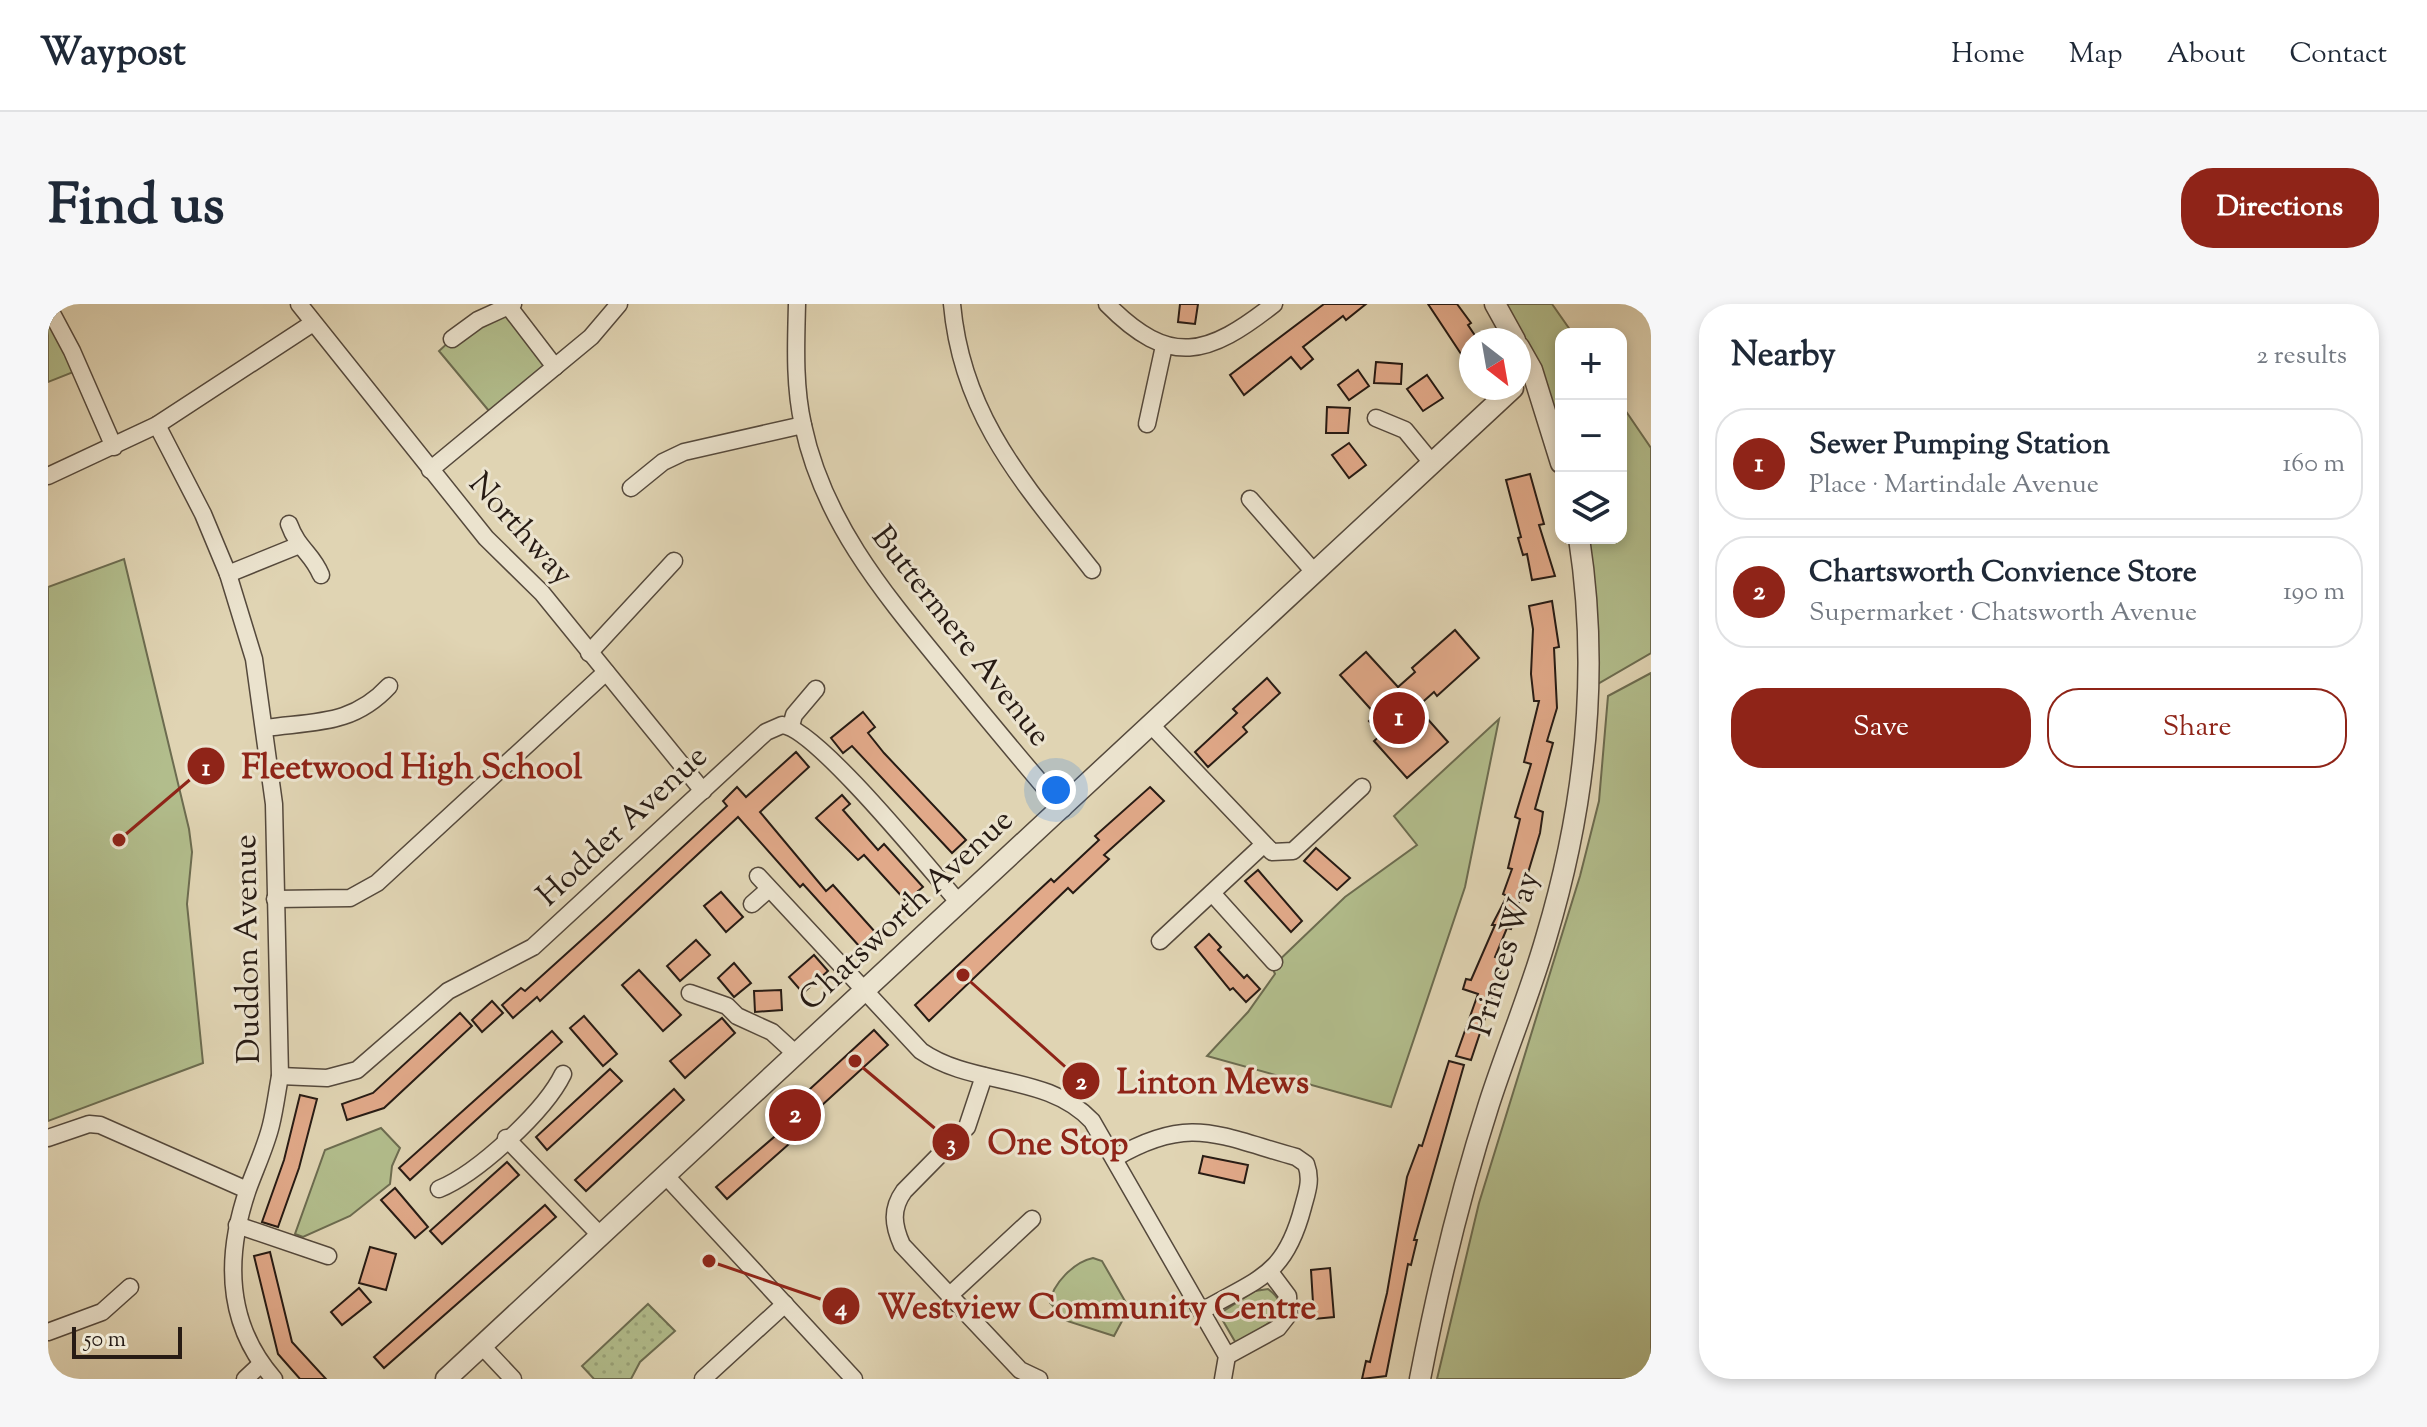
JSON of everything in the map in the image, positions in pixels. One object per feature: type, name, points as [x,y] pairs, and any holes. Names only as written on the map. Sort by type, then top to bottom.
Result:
[{"type":"street","name":"Northway","points":[[299,304],[495,549],[542,593],[703,791]]},
{"type":"street","points":[[430,470],[603,325],[619,304]]},
{"type":"street","name":"Buttermere Avenue","points":[[797,304],[795,362],[803,425],[830,505],[867,570],[1063,809]]},
{"type":"street","points":[[952,304],[961,365],[989,432],[1015,472],[1092,570]]},
{"type":"street","points":[[1107,304],[1126,324],[1164,346],[1189,348],[1226,338],[1274,304]]},
{"type":"street","points":[[1495,304],[1508,328]]},
{"type":"street","points":[[452,339],[478,320],[511,305],[555,367]]},
{"type":"street","points":[[48,306],[76,360],[114,447]]},
{"type":"street","points":[[48,476],[157,425],[313,323]]},
{"type":"street","points":[[1147,424],[1164,346]]},
{"type":"street","points":[[1531,390],[1555,448]]},
{"type":"street","name":"Chatsworth Avenue","points":[[446,1379],[1500,400]]},
{"type":"street","points":[[1376,418],[1405,430],[1432,463]]},
{"type":"street","name":"Duddon Avenue","points":[[157,425],[203,514],[228,574],[254,659],[265,728],[274,804],[280,1076],[271,1126],[237,1225],[232,1288],[243,1329],[261,1364],[274,1379]]},
{"type":"street","points":[[631,488],[663,462],[684,452],[803,425]]},
{"type":"street","points":[[1250,499],[1315,573]]},
{"type":"street","points":[[289,524],[297,546],[311,556],[321,575]]},
{"type":"street","name":"Princes Way","points":[[1420,1379],[1437,1292],[1469,1167],[1546,939],[1582,786],[1589,689],[1579,544]]},
{"type":"street","points":[[228,574],[297,546]]},
{"type":"street","points":[[589,653],[674,561]]},
{"type":"street","points":[[275,899],[350,898],[370,888],[606,672]]},
{"type":"street","points":[[265,728],[353,715],[370,706],[389,686]]},
{"type":"street","points":[[816,689],[794,715],[791,726],[847,777],[960,904]]},
{"type":"street","name":"Hodder Avenue","points":[[280,1076],[327,1078],[357,1070],[448,991],[533,947],[766,732],[782,725],[791,726]]},
{"type":"street","points":[[1152,726],[1262,846],[1279,854],[1293,851],[1362,787]]},
{"type":"street","points":[[1160,941],[1262,846]]},
{"type":"street","points":[[752,904],[764,883],[863,992],[930,1057],[984,1076],[1025,1085],[1072,1103],[1092,1121],[1227,1356],[1223,1379]]},
{"type":"street","points":[[1212,893],[1274,962]]},
{"type":"street","points":[[690,993],[727,1006],[737,1016],[772,1032],[796,1054]]},
{"type":"street","points":[[439,1189],[460,1180],[506,1138],[554,1093],[563,1074]]},
{"type":"street","points":[[984,1076],[967,1127],[904,1191],[894,1211],[902,1245],[1020,1370],[1039,1379]]},
{"type":"street","points":[[48,1138],[89,1124],[100,1125],[247,1190]]},
{"type":"street","points":[[1115,1158],[1143,1141],[1168,1133],[1189,1131],[1209,1133],[1296,1157],[1306,1164],[1309,1183],[1294,1239],[1270,1272],[1202,1311]]},
{"type":"street","points":[[506,1138],[601,1236]]},
{"type":"street","points":[[666,1176],[854,1379]]},
{"type":"street","points":[[950,1295],[1032,1219]]},
{"type":"street","points":[[237,1225],[328,1256]]},
{"type":"street","points":[[1227,1356],[1278,1328],[1289,1314],[1288,1296],[1270,1272]]},
{"type":"street","points":[[48,1332],[102,1312],[130,1287]]},
{"type":"street","points":[[703,1379],[785,1304]]},
{"type":"street","points":[[482,1346],[513,1379]]},
{"type":"street","points":[[245,1379],[261,1364]]},
{"type":"green space","points":[[1495,304],[1552,304],[1569,328],[1555,328],[1555,449],[1531,391],[1531,328],[1505,328]]},
{"type":"green space","points":[[48,306],[81,369],[48,382]]},
{"type":"green space","points":[[509,307],[555,367],[494,417],[439,351],[452,339]]},
{"type":"green space","points":[[1627,413],[1651,448],[1651,653],[1589,689],[1579,544],[1627,544]]},
{"type":"green space","points":[[124,559],[189,829],[192,852],[187,904],[203,1063],[48,1121],[48,587]]},
{"type":"green space","points":[[1651,673],[1651,1379],[1437,1379],[1479,1203],[1580,876],[1599,801],[1608,696]]},
{"type":"green space","points":[[1499,719],[1465,887],[1391,1107],[1207,1056],[1248,1012],[1275,974],[1272,967],[1345,897],[1417,845],[1394,816]]},
{"type":"green space","points":[[381,1128],[400,1148],[392,1166],[390,1184],[350,1216],[303,1237],[295,1234],[325,1150]]},
{"type":"green space","points":[[1093,1258],[1102,1261],[1129,1308],[1114,1336],[1067,1321],[1050,1303],[1065,1275]]},
{"type":"green space","points":[[1268,1289],[1278,1301],[1279,1316],[1237,1345],[1219,1314],[1255,1291]]},
{"type":"green space","points":[[648,1304],[675,1331],[640,1362],[631,1379],[594,1379],[582,1366]]},
{"type":"building","points":[[1180,304],[1198,304],[1195,324],[1178,322]]},
{"type":"building","points":[[1324,304],[1366,304],[1346,320],[1343,316],[1303,347],[1313,359],[1301,369],[1291,357],[1244,395],[1230,375]]},
{"type":"building","points":[[1428,304],[1457,304],[1471,323],[1468,325],[1470,328],[1459,328],[1459,351]]},
{"type":"building","points":[[1376,362],[1402,364],[1401,384],[1374,383]]},
{"type":"building","points":[[1358,370],[1369,386],[1349,400],[1338,385]]},
{"type":"building","points":[[1427,375],[1443,398],[1423,411],[1407,389]]},
{"type":"building","points":[[1327,407],[1350,408],[1348,433],[1326,433]]},
{"type":"building","points":[[1349,443],[1366,465],[1349,478],[1332,455]]},
{"type":"building","points":[[1530,474],[1544,524],[1539,525],[1555,576],[1532,580],[1527,554],[1523,555],[1518,538],[1521,537],[1506,480]]},
{"type":"building","points":[[1552,601],[1559,647],[1554,648],[1557,708],[1547,741],[1553,743],[1535,809],[1543,812],[1540,833],[1511,929],[1507,928],[1495,957],[1504,961],[1471,1060],[1456,1056],[1478,994],[1463,989],[1466,979],[1471,980],[1507,896],[1503,894],[1512,869],[1508,868],[1520,819],[1515,817],[1531,764],[1524,762],[1539,701],[1534,701],[1531,674],[1533,629],[1529,606]]},
{"type":"building","points":[[1455,630],[1479,658],[1437,696],[1434,692],[1417,707],[1448,742],[1407,778],[1374,741],[1381,735],[1369,721],[1376,715],[1340,675],[1366,652],[1398,687],[1415,672],[1412,668]]},
{"type":"building","points":[[1267,678],[1280,693],[1243,727],[1247,732],[1208,767],[1195,752],[1237,713],[1233,709]]},
{"type":"building","points":[[863,712],[875,727],[868,733],[884,753],[966,840],[952,853],[852,746],[843,753],[831,738]]},
{"type":"building","points":[[796,752],[809,767],[760,812],[826,891],[833,885],[876,933],[860,947],[803,884],[800,887],[738,817],[540,1001],[537,997],[513,1018],[502,1005],[521,988],[525,991],[727,806],[723,801],[737,787],[746,797]]},
{"type":"building","points":[[1150,787],[1164,801],[1104,855],[1109,859],[1073,893],[1068,888],[929,1021],[915,1005],[1051,879],[1054,882],[1099,840],[1095,836]]},
{"type":"building","points":[[842,795],[850,804],[843,810],[878,850],[884,844],[923,887],[906,901],[864,855],[858,860],[816,818]]},
{"type":"building","points":[[1316,848],[1350,878],[1337,890],[1304,861]]},
{"type":"building","points":[[1258,870],[1302,921],[1291,932],[1245,881]]},
{"type":"building","points":[[721,892],[743,917],[726,932],[704,906]]},
{"type":"building","points":[[1209,934],[1221,947],[1218,950],[1244,978],[1247,975],[1260,989],[1246,1002],[1233,988],[1230,990],[1195,947]]},
{"type":"building","points":[[696,940],[710,955],[680,981],[667,966]]},
{"type":"building","points":[[814,955],[828,971],[803,993],[789,977]]},
{"type":"building","points":[[734,963],[751,983],[734,997],[718,978]]},
{"type":"building","points":[[639,970],[681,1015],[663,1031],[622,985]]},
{"type":"building","points":[[781,990],[782,1010],[755,1012],[754,991]]},
{"type":"building","points":[[492,1001],[503,1013],[482,1032],[472,1020]]},
{"type":"building","points":[[460,1013],[472,1026],[384,1108],[347,1120],[342,1104],[373,1093]]},
{"type":"building","points":[[584,1016],[617,1054],[603,1066],[570,1028]]},
{"type":"building","points":[[722,1018],[735,1033],[685,1078],[670,1061]]},
{"type":"building","points":[[874,1030],[888,1045],[798,1127],[785,1112]]},
{"type":"building","points":[[552,1031],[562,1042],[410,1180],[399,1168]]},
{"type":"building","points":[[1449,1061],[1464,1065],[1414,1240],[1417,1240],[1411,1265],[1408,1264],[1386,1376],[1362,1379],[1366,1361],[1370,1362],[1387,1293],[1407,1177],[1419,1145],[1422,1146]]},
{"type":"building","points":[[610,1069],[622,1081],[547,1150],[536,1137]]},
{"type":"building","points":[[674,1089],[684,1100],[586,1191],[575,1180]]},
{"type":"building","points":[[300,1095],[317,1099],[299,1168],[278,1227],[262,1222],[284,1160]]},
{"type":"building","points":[[788,1125],[798,1136],[727,1199],[716,1187]]},
{"type":"building","points":[[1203,1156],[1248,1165],[1244,1183],[1199,1173]]},
{"type":"building","points":[[507,1162],[519,1175],[442,1244],[430,1231]]},
{"type":"building","points":[[395,1188],[428,1227],[415,1238],[381,1200]]},
{"type":"building","points":[[545,1205],[556,1217],[384,1368],[374,1357]]},
{"type":"building","points":[[370,1247],[396,1254],[386,1290],[359,1283]]},
{"type":"building","points":[[270,1252],[292,1342],[326,1379],[300,1379],[278,1354],[254,1256]]},
{"type":"building","points":[[1330,1268],[1334,1317],[1314,1319],[1311,1270]]},
{"type":"building","points":[[359,1288],[371,1302],[342,1325],[331,1312]]},
{"type":"place","name":"Sewer Pumping Station","points":[[1399,718]]},
{"type":"place","name":"Fleetwood High School","points":[[119,840]]},
{"type":"place","name":"Linton Mews","points":[[963,975]]},
{"type":"place","name":"One Stop","points":[[855,1061]]},
{"type":"place","name":"Chartsworth Convience Store","points":[[795,1115]]},
{"type":"place","name":"Westview Community Centre","points":[[709,1261]]}]
